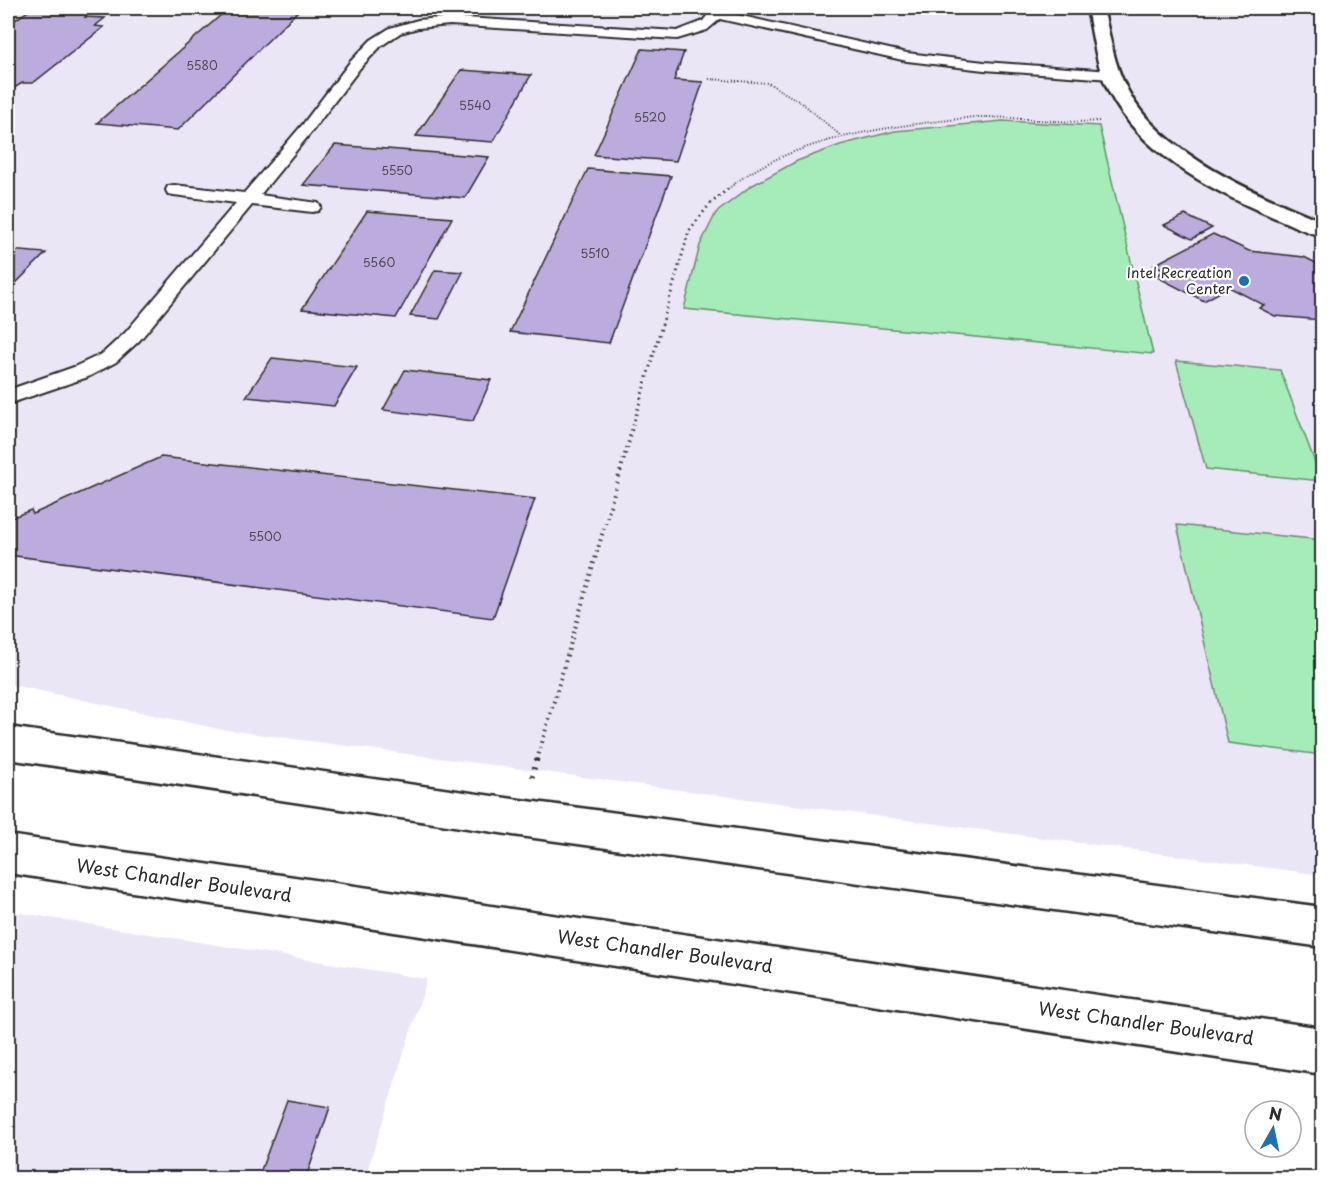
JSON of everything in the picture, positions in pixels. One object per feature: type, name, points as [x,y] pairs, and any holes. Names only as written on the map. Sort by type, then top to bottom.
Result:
[{"type":"main road","points":[[1095,8],[1111,75],[1120,95],[1137,118],[1161,141],[1211,177],[1244,195],[1323,229]]},
{"type":"main road","points":[[8,743],[520,818],[1323,927]]},
{"type":"main road","name":"West Chandler Boulevard","points":[[8,854],[1323,1051]]},
{"type":"lane","points":[[450,21],[461,8]]},
{"type":"lane","points":[[8,397],[81,372],[109,358],[132,337],[377,42],[391,32],[417,25],[450,21],[677,34],[694,31],[708,24],[718,11],[907,57],[984,66],[1111,75]]},
{"type":"lane","points":[[174,190],[312,207]]},
{"type":"path","points":[[709,79],[768,83],[802,103],[842,136]]},
{"type":"path","points":[[520,818],[689,231],[700,212],[742,178],[769,163],[842,136],[896,126],[980,117],[1092,122],[1137,118]]},
{"type":"shaded area","points":[[8,8],[1322,8],[1322,875],[219,729],[8,684]]},
{"type":"shaded area","points":[[8,911],[427,979],[365,1178],[8,1178]]},
{"type":"green space","points":[[1003,121],[1099,126],[1153,354],[684,309],[700,245],[716,213],[751,186],[797,161],[840,145],[895,131]]},
{"type":"green space","points":[[1176,361],[1280,370],[1322,481],[1206,469]]},
{"type":"green space","points":[[1177,525],[1322,540],[1322,755],[1228,743]]},
{"type":"building","points":[[79,8],[74,12],[90,13],[85,17],[105,18],[95,26],[104,27],[33,83],[22,83],[8,92],[8,25],[31,9],[59,10]]},
{"type":"building","points":[[229,8],[301,8],[178,130],[97,123]]},
{"type":"building","points":[[642,49],[684,52],[674,80],[703,82],[676,161],[594,155]]},
{"type":"building","points":[[461,70],[531,75],[493,142],[416,136]]},
{"type":"building","points":[[335,145],[489,157],[465,198],[303,185]]},
{"type":"building","points":[[588,169],[671,176],[609,343],[510,332]]},
{"type":"building","points":[[367,211],[452,218],[396,318],[302,309]]},
{"type":"building","points":[[1185,215],[1212,228],[1192,239],[1164,225]]},
{"type":"building","name":"Intel Recreation Center","points":[[1213,234],[1249,251],[1304,257],[1322,266],[1322,320],[1275,316],[1259,308],[1264,305],[1229,287],[1204,301],[1155,276],[1166,270],[1154,265]]},
{"type":"building","points":[[8,250],[46,253],[8,291]]},
{"type":"building","points":[[435,270],[463,272],[439,319],[410,316]]},
{"type":"building","points":[[272,358],[357,367],[334,406],[246,397]]},
{"type":"building","points":[[405,370],[491,380],[473,421],[383,410]]},
{"type":"building","points":[[161,457],[535,499],[493,618],[8,555],[8,519],[31,510],[33,514]]},
{"type":"building","points":[[287,1100],[330,1107],[306,1178],[258,1178]]},
{"type":"place","name":"Intel Recreation Center","points":[[1244,281]]}]
